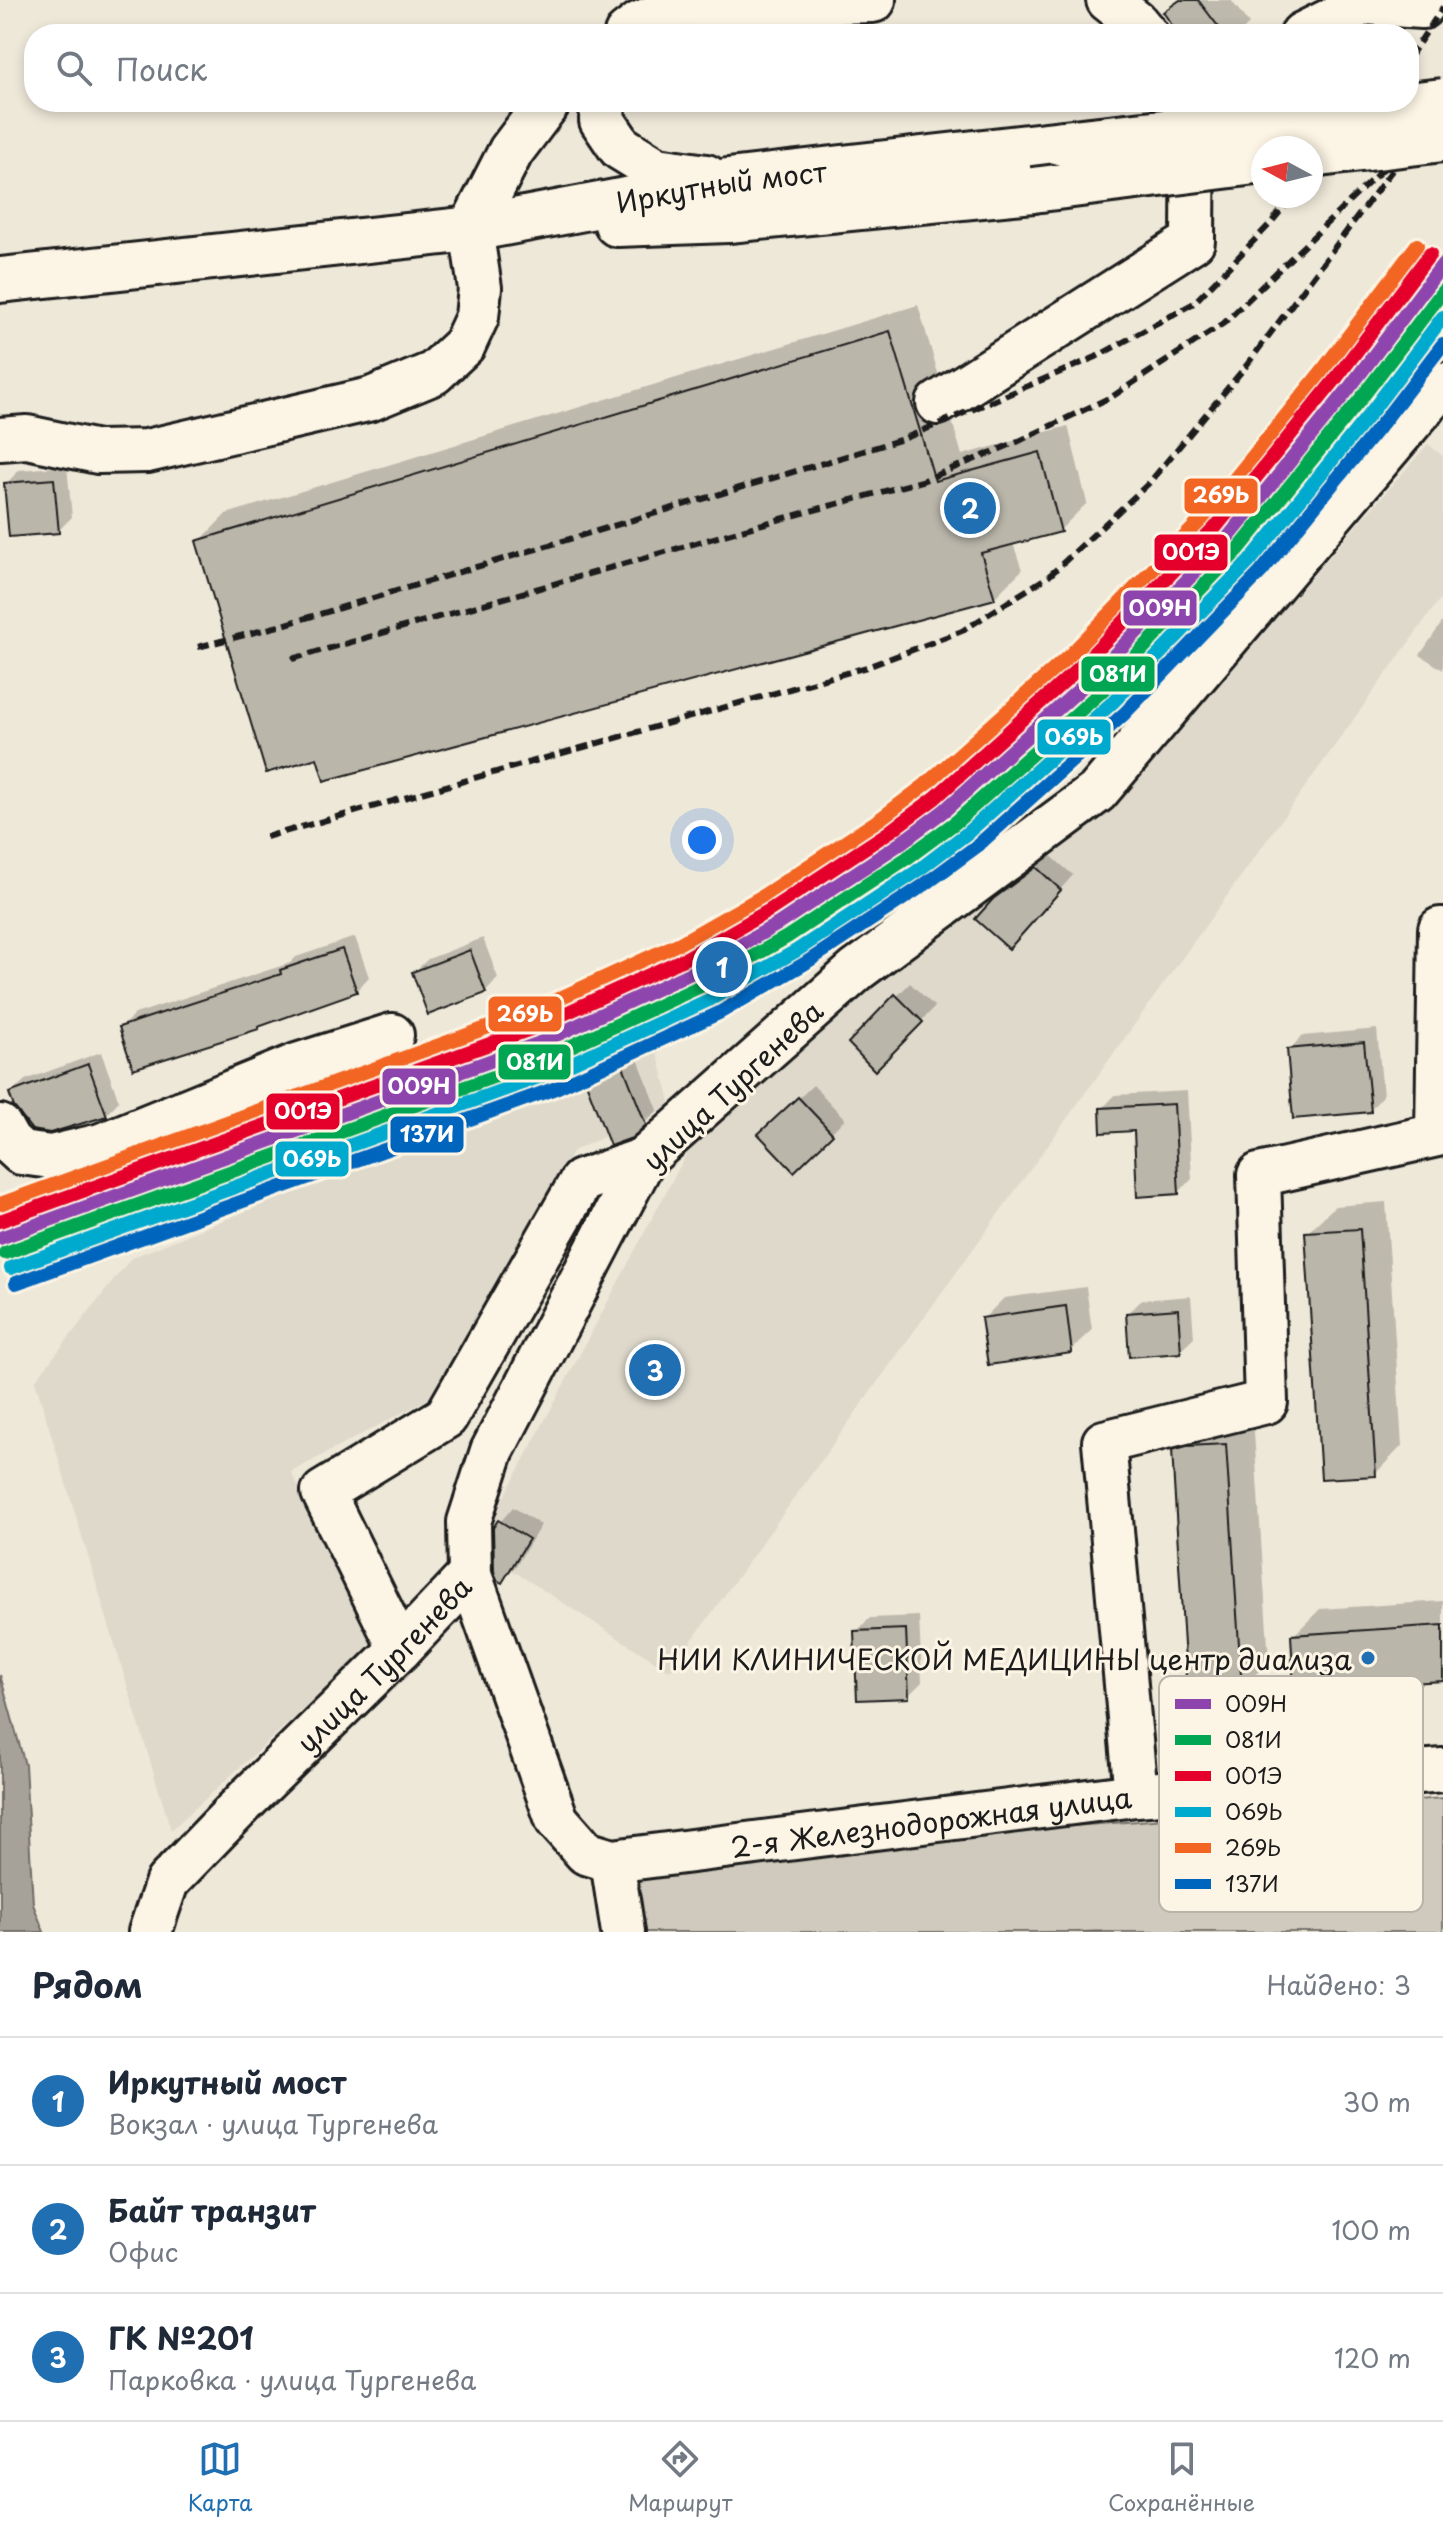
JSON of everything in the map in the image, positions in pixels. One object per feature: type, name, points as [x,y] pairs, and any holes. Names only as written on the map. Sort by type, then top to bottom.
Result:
[{"type":"main road","points":[[640,24],[684,5],[873,0]]},
{"type":"main road","name":"Иркутный мост","points":[[1419,104],[1443,101]]},
{"type":"main road","points":[[540,112],[511,151],[471,229],[728,220],[1033,190],[1251,163]]},
{"type":"main road","points":[[602,112],[602,120],[621,148],[657,170],[728,181]]},
{"type":"main road","name":"Иркутный мост","points":[[0,280],[471,229],[728,181],[1343,112]]},
{"type":"main road","points":[[1323,154],[1443,139]]},
{"type":"street","points":[[1108,0],[1138,24]]},
{"type":"street","points":[[1322,24],[1365,3],[1422,7],[1427,0]]},
{"type":"street","points":[[938,403],[1193,241],[1194,112]]},
{"type":"street","points":[[0,439],[27,437],[98,452],[147,451],[371,399],[434,373],[464,345],[477,317],[480,288],[471,229]]},
{"type":"street","name":"улица Тургенева","points":[[150,1930],[167,1882],[470,1575],[469,1522],[492,1451],[644,1159],[857,970],[1097,792],[1443,384]]},
{"type":"street","points":[[1136,1795],[1104,1442],[1266,1402],[1259,1175],[1437,1135],[1440,929],[1443,929]]},
{"type":"street","points":[[0,1126],[9,1142],[21,1153],[51,1157],[101,1145],[297,1065],[392,1035]]},
{"type":"street","points":[[400,1649],[323,1492],[446,1417],[581,1181],[644,1159]]},
{"type":"street","points":[[470,1575],[557,1820],[586,1853],[612,1861],[623,1932]]},
{"type":"street","name":"2-я Железнодорожная улица","points":[[1423,1772],[1443,1770]]},
{"type":"street","name":"2-я Железнодорожная улица","points":[[612,1861],[1159,1793]]},
{"type":"shaded area","points":[[1428,444],[1443,456],[1443,595],[670,1671],[477,1548],[690,1147],[806,1039],[1124,792]]},
{"type":"shaded area","points":[[655,1044],[671,1106],[573,1151],[443,1391],[291,1472],[374,1645],[171,1830],[35,1381],[131,1258]]},
{"type":"shaded area","points":[[0,1675],[25,1765],[33,1904],[44,1932],[0,1932]]},
{"type":"shaded area","points":[[1443,1798],[1443,1932],[626,1932],[612,1861],[1159,1820],[1159,1912],[1423,1912],[1423,1800]]},
{"type":"building","points":[[1180,0],[1198,0],[1216,24],[1171,24],[1163,12]]},
{"type":"building","points":[[890,331],[935,481],[1040,452],[1061,532],[981,553],[995,599],[324,781],[317,758],[266,773],[196,541]]},
{"type":"building","points":[[54,479],[59,533],[9,537],[4,483]]},
{"type":"building","points":[[1036,867],[1061,890],[1009,949],[975,919],[993,899]]},
{"type":"building","points":[[342,949],[357,992],[259,1029],[133,1069],[119,1027],[281,974],[280,970]]},
{"type":"building","points":[[470,950],[486,993],[428,1015],[412,972]]},
{"type":"building","points":[[895,994],[923,1022],[875,1071],[848,1043]]},
{"type":"building","points":[[1364,1042],[1371,1112],[1293,1119],[1287,1049]]},
{"type":"building","points":[[88,1064],[107,1116],[50,1133],[32,1130],[14,1107],[9,1093]]},
{"type":"building","points":[[623,1066],[646,1125],[632,1138],[610,1146],[585,1080]]},
{"type":"building","points":[[798,1097],[833,1134],[794,1172],[758,1134]]},
{"type":"building","points":[[1174,1104],[1179,1194],[1137,1197],[1134,1131],[1101,1133],[1100,1108]]},
{"type":"building","points":[[1360,1229],[1376,1476],[1321,1479],[1305,1232]]},
{"type":"building","points":[[1066,1306],[1072,1353],[988,1365],[981,1318]]},
{"type":"building","points":[[1178,1309],[1181,1353],[1129,1357],[1126,1313]]},
{"type":"building","points":[[1226,1444],[1241,1676],[1186,1676],[1172,1450]]},
{"type":"building","points":[[498,1520],[529,1539],[502,1583],[497,1580],[494,1571],[493,1528]]},
{"type":"building","name":"НИИ КЛИНИЧЕСКОЙ МЕДИЦИНЫ центр диализа","points":[[1443,1625],[1443,1681],[1423,1682],[1423,1676],[1293,1676],[1291,1635]]},
{"type":"building","points":[[906,1629],[909,1698],[857,1700],[854,1631]]},
{"type":"railway","points":[[1419,43],[1443,7]]},
{"type":"railway","points":[[266,837],[867,667],[962,631],[1049,576],[1149,483],[1246,366],[1443,102]]},
{"type":"railway","points":[[1323,161],[1364,112]]},
{"type":"railway","points":[[292,659],[922,481],[1017,442],[1113,396],[1224,323],[1384,168]]},
{"type":"railway","points":[[198,647],[283,625],[903,439],[1096,357],[1194,303],[1283,208]]},
{"type":"transit line","name":"269Ь","points":[[0,1204],[525,1014],[680,943],[761,897],[880,819],[925,785],[1070,655],[1203,518],[1322,371],[1417,245]]},
{"type":"transit line","name":"001Э","points":[[0,1221],[531,1029],[688,957],[770,910],[889,832],[935,798],[1081,666],[1215,528],[1334,381],[1430,254]]},
{"type":"transit line","name":"009Н","points":[[0,1238],[537,1044],[695,971],[778,924],[898,845],[945,810],[1092,678],[1227,539],[1347,391],[1443,264]]},
{"type":"transit line","name":"081И","points":[[5,1253],[543,1059],[703,985],[787,937],[907,858],[956,822],[1103,690],[1238,550],[1359,401],[1443,291]]},
{"type":"transit line","name":"069Ь","points":[[11,1268],[550,1073],[711,999],[796,951],[916,872],[966,834],[1113,702],[1250,561],[1372,411],[1443,317]]},
{"type":"transit line","name":"137И","points":[[16,1283],[556,1088],[719,1013],[804,964],[977,846],[1124,714],[1261,572],[1443,344]]},
{"type":"place","name":"Байт транзит","points":[[970,508]]},
{"type":"place","name":"Иркутный мост","points":[[722,967]]},
{"type":"place","name":"ГК №201","points":[[655,1370]]},
{"type":"place","name":"НИИ КЛИНИЧЕСКОЙ МЕДИЦИНЫ центр диализа","points":[[1368,1658]]}]
